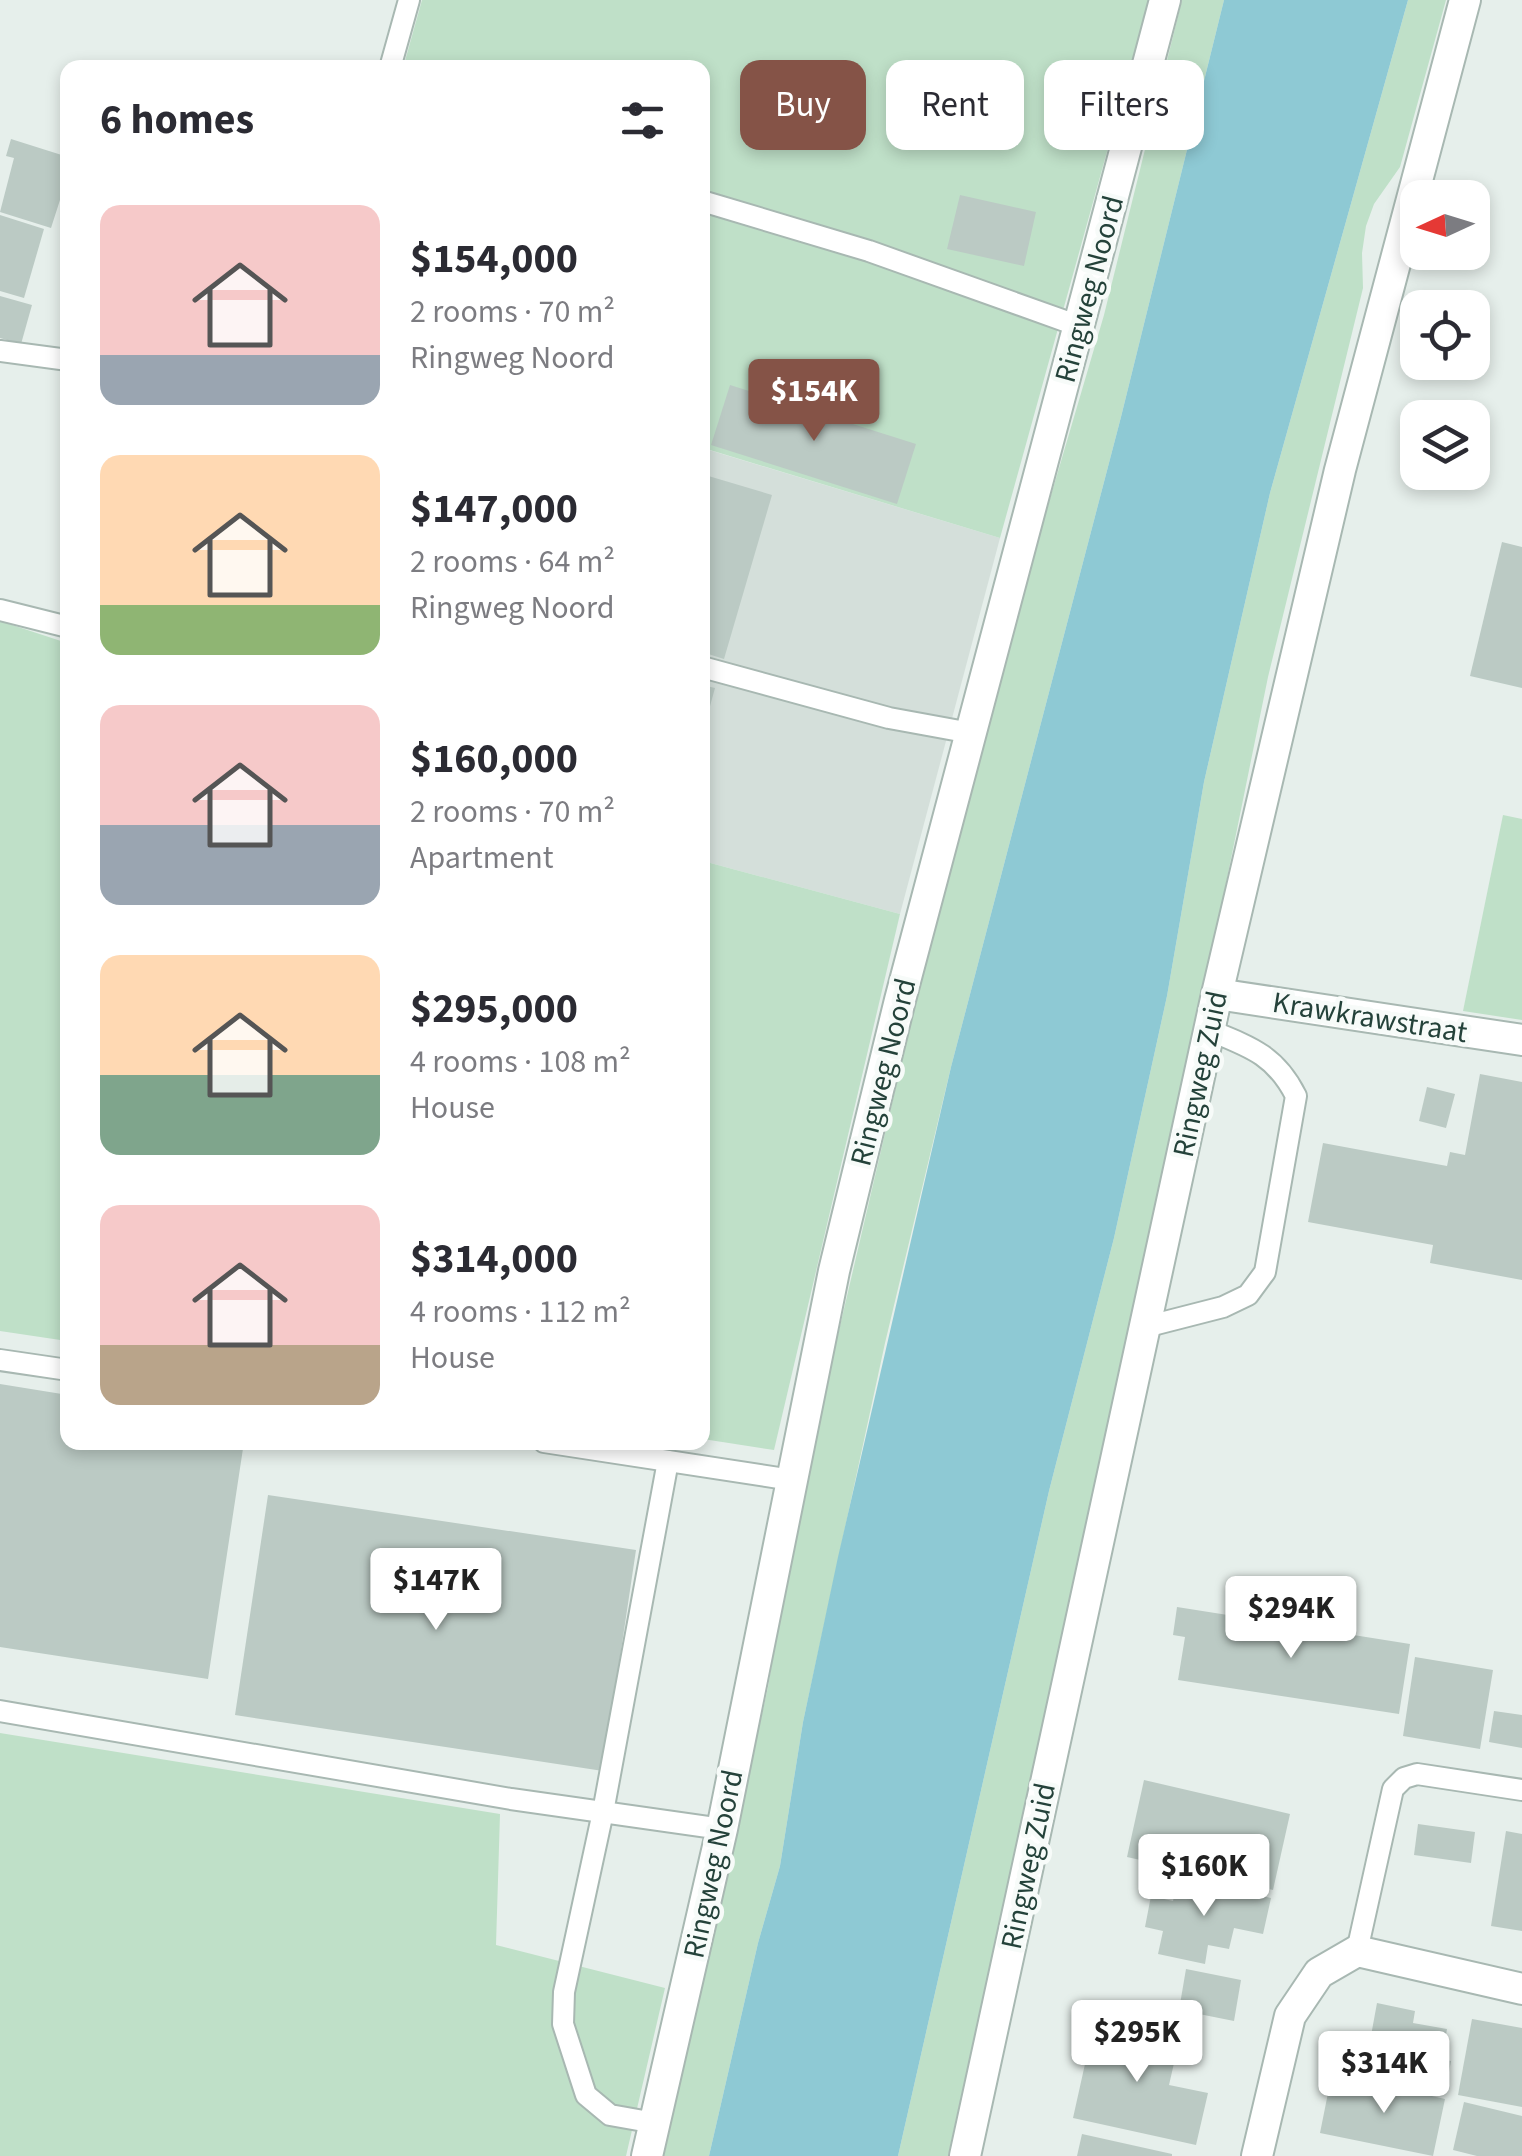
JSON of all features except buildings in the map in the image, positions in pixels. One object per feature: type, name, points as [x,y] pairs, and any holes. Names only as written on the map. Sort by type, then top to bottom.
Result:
[{"type":"street","name":"Ringweg Noord","points":[[647,2156],[722,1829],[834,1272],[900,1000],[1165,0]]},
{"type":"street","name":"Ringweg Zuid","points":[[965,2156],[1217,994],[1340,470],[1465,0]]},
{"type":"street","name":"Krawkrawstraat","points":[[1217,994],[1522,1040]]},
{"type":"street","points":[[1258,2156],[1290,2016],[1318,1973],[1357,1951],[1522,1989]]},
{"type":"lane","points":[[392,60],[410,0]]},
{"type":"lane","points":[[710,203],[868,251],[1079,326]]},
{"type":"lane","points":[[0,351],[60,359]]},
{"type":"lane","points":[[0,610],[60,624]]},
{"type":"lane","points":[[710,669],[889,718],[971,733]]},
{"type":"lane","points":[[1145,1328],[1223,1307],[1248,1294],[1265,1272],[1296,1096],[1283,1070],[1253,1048],[1211,1031]]},
{"type":"lane","points":[[0,1360],[60,1369]]},
{"type":"lane","points":[[596,1450],[792,1480]]},
{"type":"lane","points":[[655,2123],[610,2115],[586,2096],[563,2024],[564,1992],[604,1812],[668,1461]]},
{"type":"lane","points":[[0,1711],[492,1796],[722,1829]]},
{"type":"lane","points":[[1357,1951],[1394,1789],[1404,1778],[1417,1774],[1522,1790]]},
{"type":"shaded area","points":[[710,450],[1000,538],[900,914],[710,863]]},
{"type":"green space","points":[[422,0],[1149,0],[1132,60],[1044,60],[1044,150],[1107,150],[1000,538],[710,450],[710,60],[405,60]]},
{"type":"green space","points":[[1182,0],[1224,0],[1204,81],[1204,60],[1167,60]]},
{"type":"green space","points":[[1408,0],[1446,0],[1400,167],[1374,204],[1366,226],[1363,288],[1268,677],[1199,1016],[948,2156],[898,2156],[1049,1491],[1114,1238],[1167,996],[1204,782],[1270,493]]},
{"type":"green space","points":[[1145,150],[1187,150],[951,1067],[885,1343],[803,1722],[780,1866],[758,1943],[709,2156],[664,2156],[768,1687],[788,1566],[833,1356],[923,971],[1032,560],[1104,315]]},
{"type":"green space","points":[[0,621],[60,641],[60,1340],[0,1331]]},
{"type":"green space","points":[[1503,815],[1522,819],[1522,1020],[1463,1011]]},
{"type":"green space","points":[[710,863],[900,914],[774,1450],[710,1440]]},
{"type":"green space","points":[[0,1733],[500,1814],[496,1945],[665,1988],[626,2156],[0,2156]]},
{"type":"water","points":[[1224,0],[1408,0],[1270,493],[1204,782],[1167,996],[1114,1238],[1049,1491],[898,2156],[709,2156],[758,1943],[780,1866],[803,1722],[838,1557],[951,1067],[1187,150],[1204,150],[1204,81]]}]
